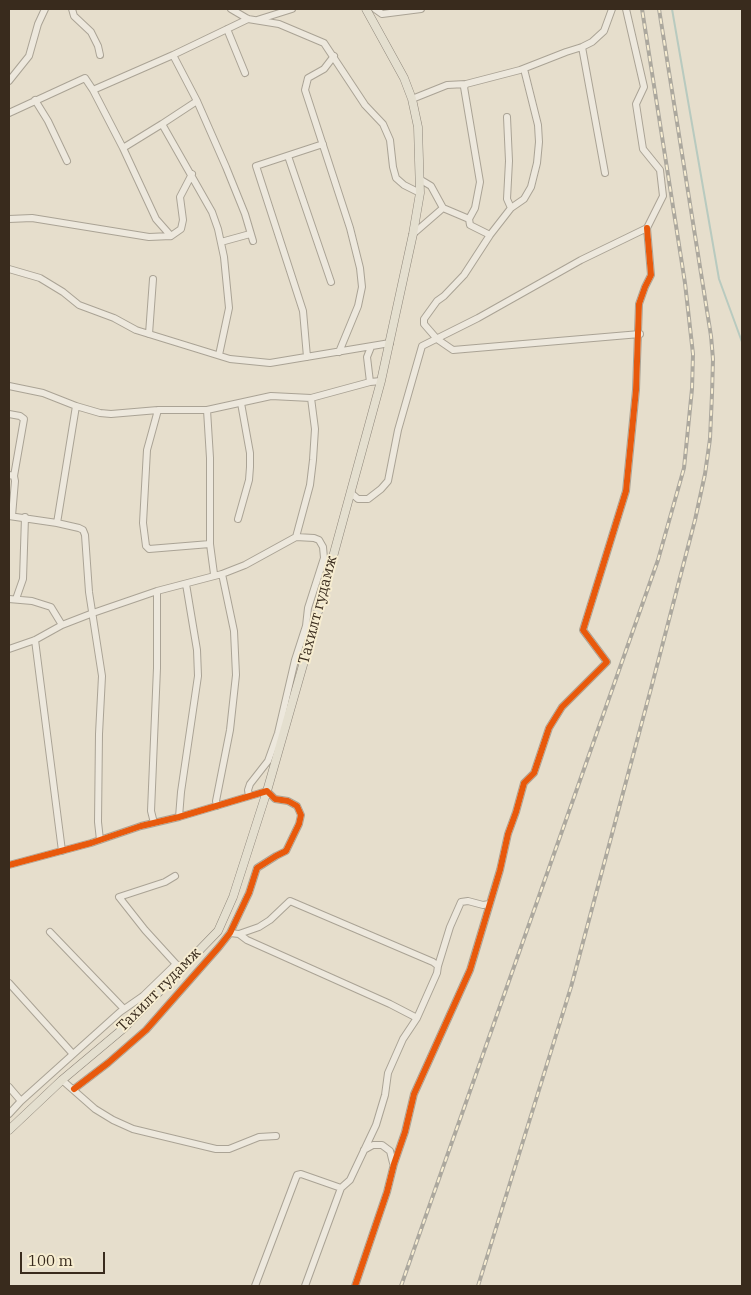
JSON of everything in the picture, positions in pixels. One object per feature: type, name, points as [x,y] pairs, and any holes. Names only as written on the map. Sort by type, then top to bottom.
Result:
[{"type":"main road","name":"Тахилт гудамж","points":[[9,1130],[62,1080],[124,1028],[179,966],[218,931],[234,897],[267,790],[325,567],[351,493],[381,381],[420,193],[418,127],[412,98],[404,78],[366,9]]},
{"type":"street","points":[[9,81],[29,56],[38,24],[45,9]]},
{"type":"street","points":[[72,9],[74,16],[91,32],[100,55]]},
{"type":"street","points":[[232,9],[248,19],[279,24],[324,43],[365,105],[383,124],[390,140],[396,178],[404,185],[420,193]]},
{"type":"street","points":[[256,20],[292,9]]},
{"type":"street","points":[[375,9],[382,14],[421,9]]},
{"type":"street","points":[[412,98],[447,85],[466,84],[524,69],[582,47],[592,42],[604,31],[612,9]]},
{"type":"street","points":[[355,1286],[387,1192],[414,1094],[470,970],[524,783],[534,773],[549,728],[562,707],[607,662],[583,630],[626,491],[640,334],[639,304],[652,275],[647,228],[663,196],[660,170],[643,149],[636,104],[644,86],[626,9]]},
{"type":"street","points":[[93,90],[248,19]]},
{"type":"street","points":[[227,29],[245,73]]},
{"type":"street","points":[[582,47],[605,172]]},
{"type":"street","points":[[173,55],[197,101],[245,214],[250,234],[254,241]]},
{"type":"street","points":[[9,72],[19,67],[29,56]]},
{"type":"street","points":[[334,56],[324,69],[308,78],[305,90],[350,228],[360,268],[362,287],[358,306],[338,352]]},
{"type":"street","points":[[524,69],[538,125],[537,163],[531,187],[524,199],[511,208],[490,235],[464,275],[438,301],[424,320],[424,324],[437,339],[453,350],[640,334]]},
{"type":"street","points":[[9,113],[85,78],[123,148],[156,219],[170,236]]},
{"type":"street","points":[[466,84],[464,90],[480,182],[476,208],[469,219],[470,226],[490,235]]},
{"type":"street","points":[[35,100],[48,121],[67,161]]},
{"type":"street","points":[[123,148],[197,101]]},
{"type":"street","points":[[507,117],[509,161],[507,199],[511,208]]},
{"type":"street","points":[[162,124],[212,212],[221,242],[226,266],[229,308],[219,356]]},
{"type":"street","points":[[307,357],[303,311],[256,166],[322,144]]},
{"type":"street","points":[[288,156],[331,282]]},
{"type":"street","points":[[9,219],[32,218],[148,237],[170,236],[181,229],[183,220],[180,197],[192,174]]},
{"type":"street","points":[[421,180],[431,186],[443,208],[469,219]]},
{"type":"street","points":[[413,234],[443,208]]},
{"type":"street","points":[[351,493],[358,499],[368,500],[382,489],[388,481],[398,430],[422,346],[478,318],[582,260],[647,228]]},
{"type":"street","points":[[221,242],[250,234]]},
{"type":"street","points":[[9,269],[40,278],[79,305],[114,318],[136,330],[230,359],[270,362],[390,343]]},
{"type":"street","points":[[149,334],[153,278]]},
{"type":"street","points":[[370,382],[367,357],[371,346]]},
{"type":"street","points":[[9,386],[43,392],[76,406],[111,414],[158,410],[207,410],[271,396],[311,398],[370,382],[381,381]]},
{"type":"street","points":[[296,537],[310,485],[313,460],[314,429],[311,398]]},
{"type":"street","points":[[238,519],[249,480],[250,467],[250,453],[241,403]]},
{"type":"street","points":[[57,522],[76,406]]},
{"type":"street","points":[[158,410],[147,450],[143,523],[146,546],[149,549],[210,544]]},
{"type":"street","points":[[207,410],[210,458],[210,544],[214,574]]},
{"type":"street","points":[[9,414],[20,416],[24,419],[11,476],[15,481],[10,516],[57,522],[79,528],[83,530],[85,535],[87,572],[102,676],[99,734],[98,822],[100,840]]},
{"type":"street","points":[[16,599],[23,579],[25,518]]},
{"type":"street","points":[[9,649],[35,640],[62,625],[93,613],[214,574],[222,574],[245,565],[296,537],[319,540],[323,547],[325,567]]},
{"type":"street","points":[[217,806],[216,801],[230,730],[236,675],[234,631],[222,574]]},
{"type":"street","points":[[179,817],[198,676],[197,650],[186,584]]},
{"type":"street","points":[[154,823],[151,812],[158,668],[158,591]]},
{"type":"street","points":[[9,599],[32,601],[51,607],[62,625]]},
{"type":"street","points":[[249,796],[250,784],[268,760],[278,733],[292,669],[309,628]]},
{"type":"street","points":[[35,640],[62,851]]},
{"type":"street","points":[[9,865],[267,790],[275,799],[288,801],[297,806],[301,815],[300,824],[286,852],[257,868],[249,893],[230,933],[146,1030],[74,1089]]},
{"type":"street","points":[[9,1114],[72,1053],[179,966],[145,930],[119,897],[165,882],[175,876]]},
{"type":"street","points":[[230,933],[239,934],[259,927],[270,920],[290,901],[411,952],[438,966]]},
{"type":"street","points":[[305,1286],[341,1188],[350,1180],[376,1124],[385,1095],[388,1073],[403,1039],[417,1018],[437,973],[450,928],[461,902],[489,904]]},
{"type":"street","points":[[50,932],[124,1009]]},
{"type":"street","points":[[239,934],[247,940],[417,1018]]},
{"type":"street","points":[[9,984],[72,1053]]},
{"type":"street","points":[[62,1080],[95,1109],[133,1129],[216,1149],[228,1149],[259,1136],[276,1136]]},
{"type":"street","points":[[9,1087],[21,1102]]},
{"type":"street","points":[[364,1150],[373,1145],[382,1145],[390,1151],[394,1164]]},
{"type":"street","points":[[255,1286],[297,1175],[300,1174],[341,1188]]},
{"type":"waterway","points":[[672,9],[719,279],[742,342]]},
{"type":"railway","points":[[401,1286],[658,560],[684,468],[692,389],[693,354],[685,283],[642,9]]},
{"type":"railway","points":[[478,1286],[571,987],[695,520],[710,439],[713,359],[711,336],[659,9]]},
{"type":"cycle path","points":[[355,1286],[387,1192],[414,1094],[470,970],[524,783],[534,773],[549,728],[562,707],[607,662],[583,630],[626,491],[636,390],[639,304],[651,275],[647,228]]},
{"type":"cycle path","points":[[9,865],[267,791],[275,799],[288,801],[297,806],[301,815],[299,824],[286,851],[257,868],[249,893],[230,933],[219,947],[146,1030],[74,1089]]}]
